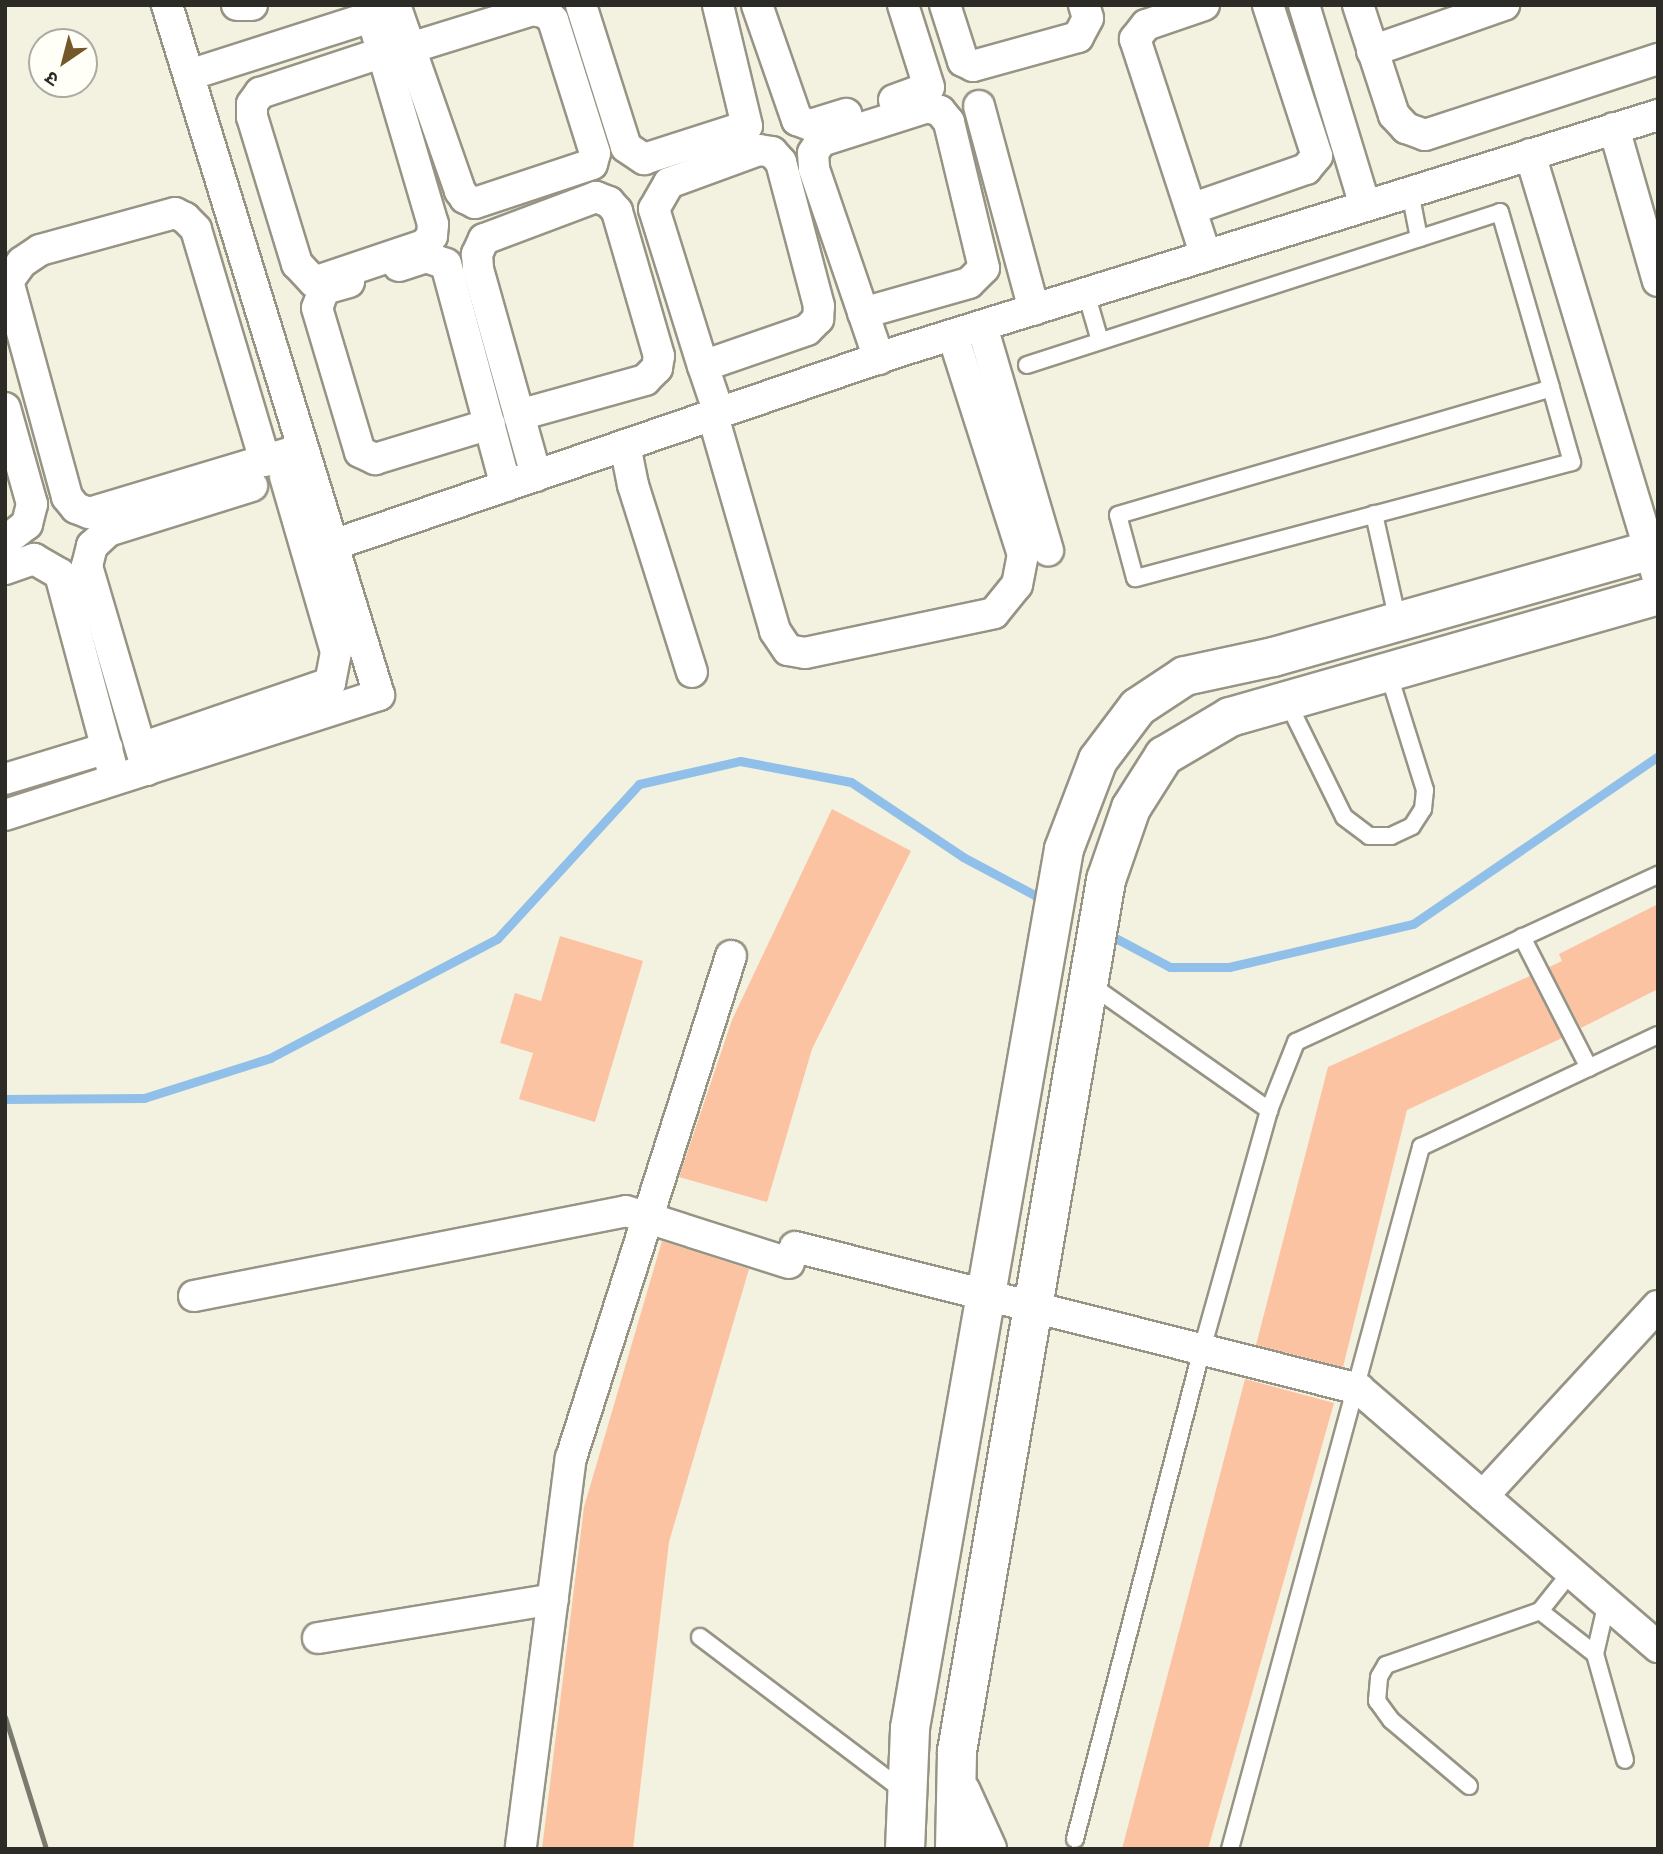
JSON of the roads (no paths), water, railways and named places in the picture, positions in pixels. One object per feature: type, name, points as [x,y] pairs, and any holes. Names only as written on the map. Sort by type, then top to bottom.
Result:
[{"type":"street","points":[[5,815],[116,779],[144,759],[330,683],[336,652],[291,463],[189,75],[167,5]]},
{"type":"street","points":[[237,5],[252,5]]},
{"type":"street","points":[[582,5],[626,147],[644,159],[747,126],[718,5]]},
{"type":"street","points":[[757,5],[797,120],[810,125],[929,87],[903,5]]},
{"type":"street","points":[[945,5],[963,61],[973,66],[1078,37],[1088,18],[1084,5]]},
{"type":"street","points":[[1204,5],[1146,25],[1135,39],[1206,256]]},
{"type":"street","points":[[1191,209],[1307,169],[1317,156],[1268,5]]},
{"type":"street","points":[[1304,5],[1365,206]]},
{"type":"street","points":[[1358,5],[1394,115],[1406,128],[1425,135],[1658,59]]},
{"type":"street","points":[[1372,51],[1450,14],[1504,5]]},
{"type":"street","points":[[189,75],[381,10]]},
{"type":"street","points":[[381,10],[411,48],[465,198],[475,203],[592,164],[590,139],[553,20],[546,13],[533,10],[411,48]]},
{"type":"street","points":[[381,10],[381,53],[433,225],[432,236],[424,245],[314,282],[296,264],[252,117],[252,104],[260,93],[381,53]]},
{"type":"street","points":[[979,106],[1034,310]]},
{"type":"street","points":[[863,313],[970,283],[984,268],[949,122],[940,111],[928,107],[821,141],[813,153],[863,313],[879,359]]},
{"type":"street","points":[[333,545],[879,359],[1658,115]]},
{"type":"street","points":[[1614,128],[1658,281]]},
{"type":"street","points":[[703,366],[807,330],[818,319],[819,306],[781,162],[772,152],[759,150],[669,183],[653,209],[703,366],[775,631],[788,650],[805,653],[994,613],[1017,585],[1024,555],[953,335]]},
{"type":"street","points":[[905,1849],[910,1728],[1046,951],[1061,867],[1098,760],[1139,707],[1185,676],[1655,559],[1530,155]]},
{"type":"street","points":[[519,415],[645,380],[657,368],[659,356],[617,211],[596,197],[484,240],[477,254],[519,415],[536,476]]},
{"type":"street","points":[[144,759],[379,695],[333,545],[291,463],[196,229],[175,213],[40,250],[22,262],[8,281],[67,497],[76,508],[89,513],[291,463]]},
{"type":"street","points":[[490,424],[375,459],[360,452],[317,308],[324,289],[426,257],[446,264],[490,424],[506,486]]},
{"type":"street","points":[[982,326],[1048,550]]},
{"type":"street","points":[[5,408],[32,504],[27,524],[5,541]]},
{"type":"street","points":[[625,445],[692,672]]},
{"type":"street","points":[[144,759],[87,566],[92,545],[108,531],[291,463]]},
{"type":"street","points":[[5,569],[34,559],[60,574],[116,779]]},
{"type":"street","points":[[955,1849],[956,1780],[1033,1306],[1106,880],[1131,808],[1164,756],[1230,717],[1658,595]]},
{"type":"street","points":[[5,779],[107,748]]},
{"type":"street","points":[[521,1846],[571,1458],[731,956]]},
{"type":"street","points":[[194,1296],[626,1211],[792,1255],[986,1294],[1359,1389],[1658,1647]]},
{"type":"street","points":[[1483,1496],[1658,1306]]},
{"type":"street","points":[[318,1638],[553,1599]]},
{"type":"street","points":[[956,1780],[987,1849]]},
{"type":"lane","points":[[1410,192],[1419,238]]},
{"type":"lane","points":[[1027,365],[1500,212],[1551,388],[1572,462],[1135,578],[1118,515],[1551,388]]},
{"type":"lane","points":[[1086,293],[1100,341]]},
{"type":"lane","points":[[1374,514],[1398,621]]},
{"type":"lane","points":[[1287,701],[1344,817],[1369,836],[1391,836],[1412,825],[1423,809],[1425,789],[1388,672]]},
{"type":"lane","points":[[1075,1839],[1202,1349],[1269,1110],[1296,1042],[1658,875]]},
{"type":"lane","points":[[1522,937],[1588,1068]]},
{"type":"lane","points":[[1090,973],[1269,1110]]},
{"type":"lane","points":[[1230,1849],[1359,1389],[1421,1147],[1658,1035]]},
{"type":"lane","points":[[1469,1786],[1391,1720],[1377,1702],[1379,1676],[1386,1665],[1540,1611],[1571,1572]]},
{"type":"lane","points":[[1607,1602],[1595,1654],[1625,1760]]},
{"type":"lane","points":[[1540,1611],[1595,1654]]},
{"type":"lane","points":[[700,1637],[907,1793]]},
{"type":"waterway","points":[[1106,933],[1170,967],[1229,967],[1413,924],[1658,756]]},
{"type":"waterway","points":[[5,1099],[144,1098],[270,1058],[497,939],[639,784],[740,761],[851,782],[963,857],[1044,900]]},
{"type":"railway","points":[[5,1717],[46,1849]]}]
